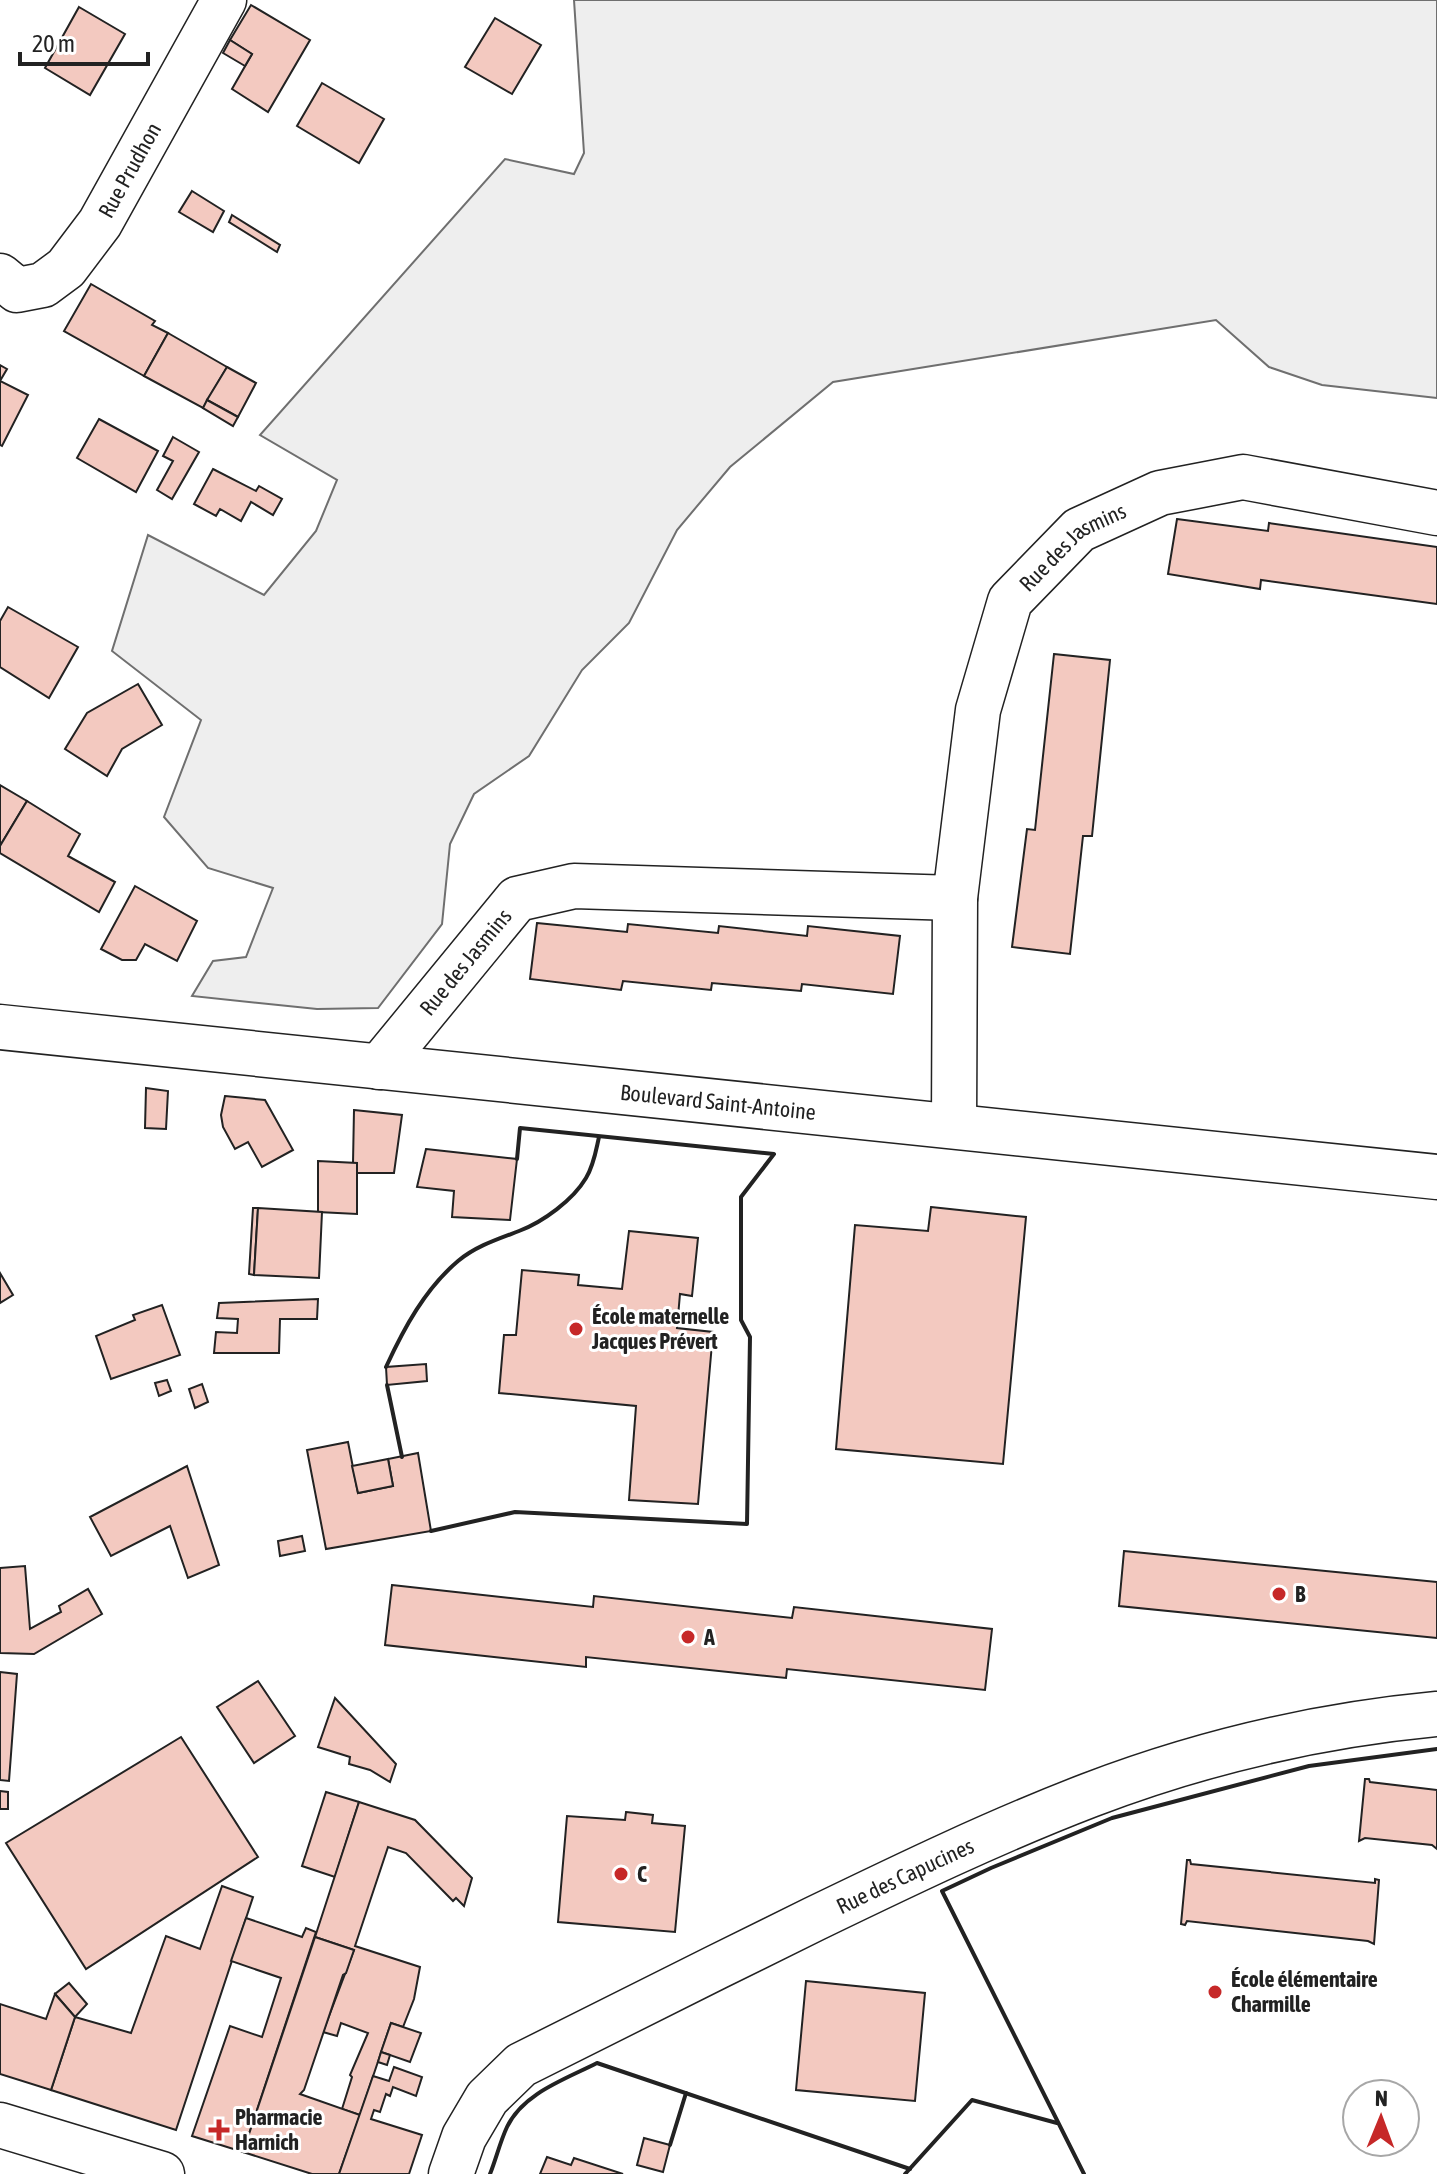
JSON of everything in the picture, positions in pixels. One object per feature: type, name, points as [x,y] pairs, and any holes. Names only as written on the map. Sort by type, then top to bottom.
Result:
[{"type":"street","name":"Rue Prudhon","points":[[0,276],[17,290],[43,285],[66,268],[100,223],[224,0]]},
{"type":"street","name":"Rue des Jasmins","points":[[954,1126],[955,898],[978,710],[1010,601],[1079,530],[1160,493],[1243,477],[1437,513]]},
{"type":"street","name":"Rue des Jasmins","points":[[379,1067],[517,899],[574,886],[955,898]]},
{"type":"street","name":"Boulevard Saint-Antoine","points":[[0,1027],[1437,1177]]},
{"type":"street","name":"Rue des Capucines","points":[[451,2174],[464,2137],[487,2098],[521,2065],[915,1870],[1091,1794],[1175,1766],[1285,1738],[1437,1714]]},
{"type":"street","points":[[0,2125],[162,2174]]},
{"type":"shaded area","points":[[574,0],[1437,0],[1437,398],[1322,385],[1269,367],[1216,320],[833,382],[730,467],[677,530],[629,623],[582,670],[529,756],[474,794],[450,844],[442,924],[378,1008],[317,1009],[192,996],[213,961],[246,957],[273,888],[208,868],[164,817],[201,720],[112,651],[148,535],[264,595],[316,531],[337,480],[260,435],[505,159],[574,174],[584,153]]},
{"type":"building","points":[[251,5],[310,40],[268,112],[232,89],[252,54],[230,40]]},
{"type":"building","points":[[79,7],[125,34],[90,95],[45,68]]},
{"type":"building","points":[[495,18],[541,45],[512,94],[465,67]]},
{"type":"building","points":[[230,40],[252,54],[245,66],[223,53]]},
{"type":"building","points":[[322,83],[384,119],[359,163],[297,126]]},
{"type":"building","points":[[192,191],[224,211],[213,232],[179,212]]},
{"type":"building","points":[[232,215],[280,245],[277,252],[229,222]]},
{"type":"building","points":[[91,284],[155,321],[152,325],[168,333],[144,376],[64,331]]},
{"type":"building","points":[[168,333],[227,367],[203,408],[144,376]]},
{"type":"building","points":[[0,365],[7,369],[0,381]]},
{"type":"building","points":[[227,367],[256,383],[238,417],[207,400]]},
{"type":"building","points":[[0,381],[28,395],[2,446],[0,445]]},
{"type":"building","points":[[207,400],[238,417],[233,426],[203,408]]},
{"type":"building","points":[[99,419],[158,451],[136,492],[77,458]]},
{"type":"building","points":[[173,437],[199,452],[172,499],[157,490],[173,461],[163,456]]},
{"type":"building","points":[[213,469],[256,491],[259,486],[282,499],[273,515],[251,502],[241,521],[220,509],[216,516],[194,504]]},
{"type":"building","points":[[1177,519],[1268,531],[1269,523],[1437,547],[1437,604],[1261,580],[1260,589],[1168,574]]},
{"type":"building","points":[[8,607],[78,647],[49,698],[0,667],[0,621]]},
{"type":"building","points":[[1054,654],[1110,660],[1092,836],[1083,836],[1070,954],[1012,947],[1027,829],[1035,830]]},
{"type":"building","points":[[138,684],[162,725],[122,749],[107,776],[65,749],[87,713]]},
{"type":"building","points":[[0,785],[27,801],[0,846]]},
{"type":"building","points":[[27,801],[80,834],[68,856],[115,882],[99,912],[0,853],[0,846]]},
{"type":"building","points":[[135,886],[197,921],[177,961],[145,944],[136,960],[122,960],[101,949]]},
{"type":"building","points":[[537,923],[627,932],[628,924],[718,933],[719,926],[807,936],[808,926],[900,936],[893,994],[802,984],[801,991],[712,983],[711,990],[623,981],[621,990],[530,979]]},
{"type":"building","points":[[146,1088],[168,1091],[166,1129],[145,1128]]},
{"type":"building","points":[[225,1096],[265,1100],[293,1150],[262,1167],[248,1142],[235,1149],[223,1127],[221,1115]]},
{"type":"building","points":[[354,1110],[402,1115],[394,1173],[357,1173],[357,1163],[353,1163]]},
{"type":"building","points":[[426,1149],[517,1159],[510,1220],[452,1217],[454,1191],[417,1187]]},
{"type":"building","points":[[318,1161],[357,1163],[357,1214],[318,1212]]},
{"type":"building","points":[[931,1207],[1026,1217],[1003,1464],[836,1449],[855,1225],[928,1231]]},
{"type":"building","points":[[253,1208],[258,1208],[254,1275],[249,1274]]},
{"type":"building","points":[[258,1208],[322,1212],[319,1278],[254,1275]]},
{"type":"building","points":[[629,1231],[698,1238],[692,1296],[680,1294],[677,1328],[713,1332],[698,1504],[629,1500],[636,1406],[499,1393],[504,1335],[516,1335],[522,1270],[579,1275],[578,1285],[622,1289]]},
{"type":"building","points":[[0,1273],[13,1295],[0,1303]]},
{"type":"building","points":[[318,1299],[317,1319],[280,1319],[279,1353],[214,1353],[216,1332],[237,1333],[238,1319],[217,1318],[219,1303]]},
{"type":"building","points":[[162,1305],[180,1355],[111,1379],[96,1336],[135,1320],[133,1315]]},
{"type":"building","points":[[426,1364],[427,1381],[387,1385],[386,1367]]},
{"type":"building","points":[[167,1380],[171,1391],[159,1396],[155,1383]]},
{"type":"building","points":[[202,1384],[208,1402],[195,1408],[189,1389]]},
{"type":"building","points":[[348,1442],[358,1493],[393,1486],[388,1459],[418,1453],[431,1531],[326,1549],[307,1450]]},
{"type":"building","points":[[388,1459],[393,1486],[358,1493],[352,1466]]},
{"type":"building","points":[[187,1466],[219,1565],[188,1578],[170,1526],[111,1556],[90,1517]]},
{"type":"building","points":[[302,1536],[305,1551],[280,1556],[278,1541]]},
{"type":"building","name":"B","points":[[1124,1551],[1437,1582],[1437,1638],[1119,1606]]},
{"type":"building","points":[[25,1566],[30,1629],[61,1612],[59,1606],[88,1589],[102,1614],[34,1654],[0,1653],[0,1568]]},
{"type":"building","name":"A","points":[[392,1585],[593,1607],[594,1596],[792,1618],[794,1607],[992,1629],[985,1690],[787,1669],[786,1678],[586,1657],[586,1667],[385,1645]]},
{"type":"building","points":[[0,1672],[17,1674],[9,1781],[0,1780]]},
{"type":"building","points":[[258,1681],[295,1736],[254,1763],[217,1707]]},
{"type":"building","points":[[335,1698],[396,1764],[390,1782],[370,1770],[349,1764],[350,1757],[318,1747]]},
{"type":"building","points":[[181,1737],[258,1857],[86,1969],[6,1843]]},
{"type":"building","points":[[1365,1779],[1437,1790],[1437,1849],[1432,1845],[1365,1838],[1359,1841]]},
{"type":"building","points":[[0,1791],[8,1792],[8,1809],[0,1809]]},
{"type":"building","points":[[326,1792],[359,1802],[335,1877],[302,1866]]},
{"type":"building","points":[[359,1802],[415,1820],[472,1878],[464,1906],[456,1898],[453,1901],[406,1853],[388,1847],[355,1946],[420,1967],[414,1999],[403,2027],[391,2023],[360,2115],[342,2109],[352,2077],[350,2075],[368,2033],[341,2023],[337,2036],[323,2032],[354,1950],[315,1937]]},
{"type":"building","name":"C","points":[[626,1812],[653,1815],[652,1823],[685,1826],[675,1932],[558,1922],[567,1816],[625,1820]]},
{"type":"building","points":[[1187,1860],[1191,1864],[1375,1883],[1375,1879],[1379,1880],[1374,1944],[1187,1921],[1185,1925],[1181,1924]]},
{"type":"building","points":[[222,1886],[253,1897],[176,2130],[51,2090],[75,2017],[131,2033],[166,1936],[200,1949]]},
{"type":"building","points":[[246,1918],[302,1937],[306,1928],[316,1932],[243,2152],[192,2136],[230,2026],[262,2037],[281,1978],[231,1961]]},
{"type":"building","points":[[315,1937],[354,1950],[300,2094],[360,2115],[339,2174],[312,2174],[243,2152]]},
{"type":"building","points":[[806,1981],[925,1993],[915,2101],[796,2090]]},
{"type":"building","points":[[69,1983],[87,2004],[75,2017],[55,1994]]},
{"type":"building","points":[[55,1994],[75,2017],[51,2090],[0,2074],[0,2004],[46,2019]]},
{"type":"building","points":[[391,2023],[421,2033],[410,2062],[381,2052]]},
{"type":"building","points":[[381,2052],[390,2055],[387,2065],[378,2062]]},
{"type":"building","points":[[394,2067],[422,2077],[416,2096],[393,2087],[390,2096],[386,2094],[380,2112],[374,2110],[371,2119],[422,2135],[409,2174],[339,2174],[373,2076],[389,2081]]},
{"type":"building","points":[[644,2138],[670,2145],[663,2172],[637,2165]]},
{"type":"building","points":[[547,2157],[571,2165],[574,2158],[623,2174],[540,2174]]},
{"type":"wall","points":[[431,1531],[515,1512],[747,1524],[750,1337],[741,1320],[741,1197],[774,1154],[520,1128],[517,1159]]},
{"type":"wall","points":[[386,1367],[416,1310],[446,1272],[472,1251],[528,1227],[565,1202],[589,1173],[599,1137]]},
{"type":"wall","points":[[387,1385],[402,1457]]},
{"type":"wall","points":[[1084,2174],[942,1891],[1112,1818],[1309,1766],[1437,1749]]},
{"type":"wall","points":[[490,2174],[507,2127],[523,2105],[546,2088],[597,2063],[910,2169]]},
{"type":"wall","points":[[670,2145],[686,2093]]},
{"type":"wall","points":[[905,2174],[972,2100],[1057,2123]]},
{"type":"place","name":"École maternelle Jacques Prévert","points":[[576,1329]]},
{"type":"place","name":"B","points":[[1279,1594]]},
{"type":"place","name":"A","points":[[688,1637]]},
{"type":"place","name":"C","points":[[621,1874]]},
{"type":"place","name":"École élémentaire Charmille","points":[[1215,1992]]},
{"type":"place","name":"Pharmacie Harnich","points":[[219,2130]]}]
